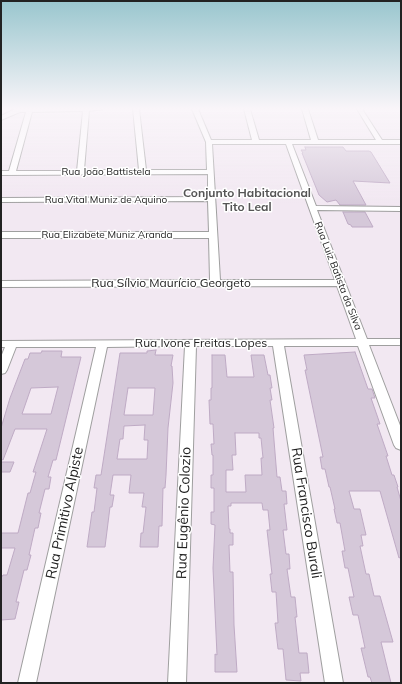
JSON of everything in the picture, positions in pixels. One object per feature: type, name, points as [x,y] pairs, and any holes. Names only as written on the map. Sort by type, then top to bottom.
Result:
[{"type":"street","points":[[12,173],[21,141]]},
{"type":"street","points":[[80,172],[83,141]]},
{"type":"street","points":[[140,141],[144,171]]},
{"type":"street","points":[[214,283],[209,142],[401,142]]},
{"type":"street","name":"Rua Luiz Batista da Silva","points":[[288,142],[401,445]]},
{"type":"street","name":"Rua João Battistela","points":[[1,173],[144,171],[211,172]]},
{"type":"street","name":"Rua Vital Muniz de Aquino","points":[[1,200],[211,199]]},
{"type":"street","points":[[313,208],[401,209]]},
{"type":"street","name":"Rua Elizabete Muniz Aranda","points":[[1,235],[213,235]]},
{"type":"street","name":"Rua Sílvio Maurício Georgeto","points":[[1,284],[341,283]]},
{"type":"street","name":"Rua Ivone Freitas Lopes","points":[[6,344],[401,342]]},
{"type":"street","name":"Rua Primitivo Alpiste","points":[[27,683],[102,343]]},
{"type":"street","name":"Rua Eugênio Colozio","points":[[177,683],[191,343]]},
{"type":"street","name":"Rua Francisco Burali","points":[[278,343],[334,683]]},
{"type":"street","points":[[1,370],[6,344]]},
{"type":"building","points":[[305,147],[343,147],[346,151],[369,151],[390,183],[353,181],[366,205],[340,205],[336,200],[327,202],[319,195],[302,153],[301,150],[306,150]]},
{"type":"building","points":[[343,212],[365,212],[373,227],[352,227],[348,224]]},
{"type":"building","points":[[156,350],[155,355],[173,355],[171,366],[173,383],[168,428],[165,488],[163,488],[162,526],[159,526],[158,547],[140,547],[146,507],[142,507],[144,493],[129,493],[131,475],[113,475],[110,495],[114,495],[112,507],[110,507],[105,547],[87,547],[97,488],[94,488],[96,475],[101,475],[120,353],[147,353],[147,351]],"holes":[[[128,388],[155,388],[153,415],[124,415]],[[145,425],[144,440],[148,440],[147,459],[117,459],[120,439],[123,439],[124,426]]]},
{"type":"building","points":[[42,351],[62,351],[61,357],[81,357],[56,460],[53,460],[48,477],[51,477],[49,489],[45,489],[39,513],[41,513],[38,528],[35,528],[29,555],[31,555],[27,570],[24,570],[16,602],[19,602],[15,619],[1,620],[1,578],[3,575],[7,575],[15,548],[1,548],[1,533],[18,533],[28,493],[30,493],[36,472],[33,472],[47,429],[15,429],[3,460],[1,459],[1,428],[10,398],[25,359],[28,359],[30,353],[41,353]],"holes":[[[58,387],[51,414],[22,414],[31,388]]]},
{"type":"building","points":[[355,352],[368,389],[372,389],[375,398],[371,398],[380,424],[377,424],[388,456],[386,456],[392,475],[394,475],[398,487],[401,501],[401,557],[399,558],[380,491],[349,491],[354,509],[360,509],[366,535],[361,535],[363,546],[360,546],[366,574],[369,574],[374,596],[380,596],[393,642],[381,642],[391,683],[372,683],[370,677],[368,677],[361,648],[365,648],[358,615],[353,615],[349,597],[354,597],[348,568],[345,568],[342,551],[345,551],[340,523],[337,523],[325,469],[322,469],[320,457],[323,457],[305,370],[307,370],[304,355]]},
{"type":"building","points":[[212,355],[225,355],[227,377],[254,377],[251,355],[264,355],[272,388],[270,388],[272,400],[270,400],[274,428],[277,477],[280,477],[282,491],[286,491],[287,504],[284,504],[287,530],[283,530],[286,554],[289,554],[290,569],[287,569],[291,597],[295,597],[297,617],[295,617],[299,653],[307,653],[309,673],[300,673],[301,681],[286,680],[283,649],[278,649],[275,623],[278,623],[276,592],[272,592],[270,574],[272,574],[267,530],[270,530],[268,510],[263,510],[262,503],[231,503],[231,506],[228,506],[229,529],[230,533],[233,533],[233,545],[229,545],[230,572],[233,572],[237,672],[215,672],[215,654],[217,655],[213,568],[215,525],[211,524],[211,512],[214,512],[214,488],[211,488],[211,475],[213,475],[213,455],[211,444],[214,444],[213,424],[210,424],[209,400],[211,400]],"holes":[[[235,433],[259,433],[263,458],[261,458],[262,475],[245,475],[246,492],[226,492],[226,470],[233,470],[232,455],[236,455]]]},
{"type":"building","points":[[1,462],[14,462],[10,472],[1,472]]},
{"type":"district","name":"Conjunto Habitacional Tito Leal","points":[[247,200]]}]
